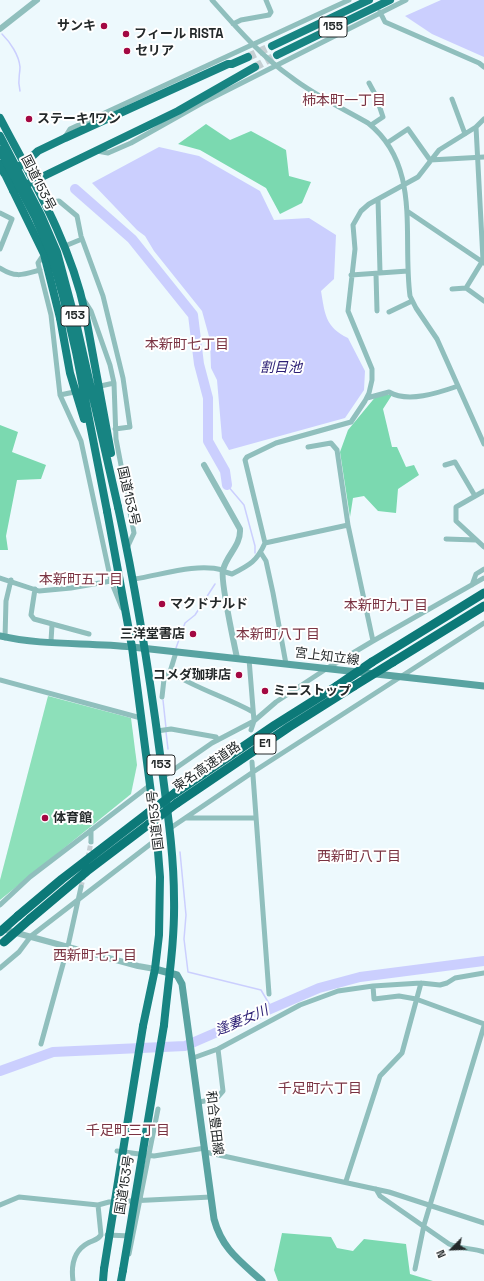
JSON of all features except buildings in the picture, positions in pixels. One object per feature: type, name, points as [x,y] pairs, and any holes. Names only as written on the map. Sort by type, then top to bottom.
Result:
[{"type":"highway","name":"155","points":[[272,46],[369,0]]},
{"type":"highway","name":"155","points":[[277,55],[390,0]]},
{"type":"highway","points":[[4,173],[24,164],[38,151],[65,138],[222,67],[248,57]]},
{"type":"highway","points":[[14,191],[178,111],[253,68]]},
{"type":"highway","name":"153","points":[[0,118],[45,203],[65,246],[81,294],[119,498],[118,507]]},
{"type":"highway","name":"国道153号","points":[[0,136],[41,215],[57,252],[77,327],[134,579],[143,649],[157,731],[169,829],[174,899],[170,973],[164,1025],[122,1281]]},
{"type":"highway","points":[[15,146],[21,151],[38,151]]},
{"type":"highway","name":"国道153号","points":[[0,150],[35,217],[51,254],[76,352],[132,647],[156,838],[161,906],[155,969],[143,1026],[103,1281]]},
{"type":"highway","name":"153","points":[[0,164],[44,254],[60,318],[70,374],[87,430],[100,496],[107,511]]},
{"type":"highway","name":"東名高速道路","points":[[0,932],[62,879],[175,793],[275,725],[372,662],[484,593]]},
{"type":"highway","name":"東名高速道路","points":[[2,944],[87,871],[177,803],[289,727],[484,606]]},
{"type":"main road","name":"宮上知立線","points":[[3,637],[132,647],[484,686]]},
{"type":"main road","points":[[155,969],[170,973]]},
{"type":"main road","name":"和合豊田線","points":[[170,973],[177,975],[181,979],[190,1031],[214,1219],[223,1242],[262,1281]]},
{"type":"street","points":[[0,29],[37,0]]},
{"type":"street","points":[[212,0],[252,45],[292,79],[370,125],[387,143],[399,166],[406,186],[408,271],[412,300],[437,339],[483,440]]},
{"type":"street","points":[[233,24],[241,20],[269,14],[271,12],[266,0]]},
{"type":"street","points":[[334,0],[336,6]]},
{"type":"street","points":[[65,138],[70,129],[349,0]]},
{"type":"street","points":[[97,151],[108,153],[131,143],[202,103],[275,65],[406,0]]},
{"type":"street","points":[[380,12],[385,22],[479,63],[484,67]]},
{"type":"street","points":[[369,83],[376,96],[383,117],[370,125]]},
{"type":"street","points":[[452,99],[465,134]]},
{"type":"street","points":[[134,579],[212,567],[232,574],[251,564],[261,553],[266,543],[245,460],[247,457],[276,443],[348,423],[355,417],[367,398],[372,380],[372,369],[348,311],[355,249],[353,225],[361,211],[369,204],[406,186],[422,174],[430,160],[439,150],[476,127],[484,119]]},
{"type":"street","points":[[466,288],[483,263],[481,157],[476,127]]},
{"type":"street","points":[[387,143],[408,129],[430,160]]},
{"type":"street","points":[[430,160],[481,157]]},
{"type":"street","points":[[377,311],[378,199]]},
{"type":"street","points":[[45,203],[59,201],[76,216],[82,239],[103,296],[123,378],[130,427],[115,430]]},
{"type":"street","points":[[407,211],[483,263]]},
{"type":"street","points":[[0,213],[12,219],[0,249]]},
{"type":"street","points":[[65,246],[82,239]]},
{"type":"street","points":[[44,254],[38,263],[51,315],[60,395],[81,441],[111,581],[115,593],[125,612]]},
{"type":"street","points":[[0,268],[11,275],[26,275],[40,270]]},
{"type":"street","points":[[351,275],[408,271]]},
{"type":"street","points":[[452,289],[466,288],[484,301]]},
{"type":"street","points":[[81,294],[91,311],[110,365],[114,383],[115,430],[134,533],[127,548]]},
{"type":"street","points":[[389,312],[412,300]]},
{"type":"street","points":[[60,395],[114,383]]},
{"type":"street","points":[[367,398],[389,392],[395,395],[426,396],[458,386]]},
{"type":"street","points":[[308,447],[331,443],[337,450],[348,525],[373,641]]},
{"type":"street","points":[[445,465],[455,462],[474,496]]},
{"type":"street","points":[[204,464],[240,529],[240,537],[237,546],[230,553],[222,570],[237,658]]},
{"type":"street","points":[[484,491],[456,507],[456,521],[484,547]]},
{"type":"street","points":[[266,543],[348,525]]},
{"type":"street","points":[[446,539],[476,540]]},
{"type":"street","points":[[261,553],[266,561],[286,664]]},
{"type":"street","points":[[472,585],[476,574],[484,569]]},
{"type":"street","points":[[0,578],[11,580],[39,591],[60,590],[111,581]]},
{"type":"street","points":[[163,777],[218,740],[238,731],[254,721],[276,702],[326,669],[484,578]]},
{"type":"street","points":[[3,637],[6,601],[11,580]]},
{"type":"street","points":[[35,589],[31,616],[34,619],[89,634]]},
{"type":"street","points":[[169,829],[253,772],[484,623]]},
{"type":"street","points":[[51,641],[52,625]]},
{"type":"street","points":[[162,697],[164,679],[170,672],[176,652]]},
{"type":"street","points":[[249,659],[254,721],[251,730]]},
{"type":"street","points":[[170,672],[204,690],[231,700],[253,712]]},
{"type":"street","points":[[0,680],[141,718]]},
{"type":"street","points":[[157,731],[183,731],[216,737],[218,740]]},
{"type":"street","points":[[252,762],[269,994]]},
{"type":"street","points":[[0,905],[30,877],[149,786]]},
{"type":"street","points":[[187,818],[256,818]]},
{"type":"street","points":[[91,830],[91,842]]},
{"type":"street","points":[[0,968],[19,952],[31,936],[79,901],[156,838]]},
{"type":"street","points":[[42,1044],[68,946],[79,901],[81,886]]},
{"type":"street","points":[[0,928],[138,966],[155,969]]},
{"type":"street","points":[[193,1057],[218,1049],[312,1000],[344,990],[373,986],[421,983],[440,985],[455,978],[484,973]]},
{"type":"street","points":[[346,1182],[380,1076],[402,1053],[421,983]]},
{"type":"street","points":[[373,986],[374,999],[399,996],[416,999],[484,1025],[424,1226],[415,1269]]},
{"type":"street","points":[[199,1102],[216,1099],[223,1091],[218,1049]]},
{"type":"street","points":[[125,1281],[158,1109]]},
{"type":"street","points":[[117,1151],[154,1156],[205,1150],[376,1189],[431,1205],[484,1224]]},
{"type":"street","points":[[376,1189],[380,1196],[455,1247],[471,1248],[484,1252]]},
{"type":"street","points":[[0,1204],[20,1197],[98,1205],[109,1202],[211,1198]]},
{"type":"street","points":[[73,1281],[71,1264],[80,1249],[88,1243],[98,1239],[101,1235],[98,1205]]},
{"type":"street","points":[[101,1235],[134,1236]]},
{"type":"green space","points":[[206,124],[230,140],[251,131],[286,150],[289,176],[311,182],[302,203],[280,214],[266,188],[200,150],[178,144]]},
{"type":"green space","points":[[377,395],[392,395],[383,409],[392,447],[397,447],[406,467],[414,465],[419,475],[398,489],[396,513],[378,511],[364,496],[353,498],[350,517],[340,452],[348,430]]},
{"type":"green space","points":[[0,425],[18,432],[12,452],[46,465],[41,479],[17,480],[6,536],[8,550],[0,550]]},
{"type":"green space","points":[[48,696],[131,718],[137,765],[131,794],[0,900],[0,880]]},
{"type":"green space","points":[[282,1233],[331,1237],[337,1248],[353,1251],[364,1239],[406,1244],[410,1274],[433,1281],[278,1281],[274,1270]]},
{"type":"water","points":[[441,0],[484,0],[484,57],[432,34],[405,16]]},
{"type":"water","name":"割目池","points":[[159,147],[199,156],[260,191],[274,220],[309,218],[336,235],[334,279],[321,291],[325,313],[330,324],[340,334],[348,338],[365,371],[364,390],[345,418],[229,450],[222,438],[217,380],[211,368],[210,340],[202,311],[154,251],[145,236],[137,230],[92,183]]},
{"type":"waterway","points":[[2,34],[11,45],[18,58],[20,67],[20,91]]},
{"type":"waterway","name":"割目池","points":[[75,189],[132,239],[193,315],[199,364],[208,398],[208,441],[225,471],[227,485]]},
{"type":"waterway","points":[[227,485],[244,505],[255,546],[255,553]]},
{"type":"waterway","points":[[176,648],[185,623],[195,615],[215,584]]},
{"type":"waterway","points":[[163,700],[166,728]]},
{"type":"waterway","points":[[166,732],[168,749]]},
{"type":"waterway","points":[[180,852],[186,915],[184,939],[188,972],[261,990],[271,1007]]},
{"type":"waterway","name":"逢妻女川","points":[[0,1071],[53,1052],[185,1046],[319,988],[360,977],[484,961]]},
{"type":"tunnel","points":[[248,57],[272,46]]},
{"type":"tunnel","points":[[255,67],[277,55]]},
{"type":"tunnel","points":[[88,858],[91,842]]},
{"type":"tunnel","points":[[81,887],[84,874]]},
{"type":"place","name":"サンキ","points":[[104,26]]},
{"type":"place","name":"フィール RISTA","points":[[126,34]]},
{"type":"place","name":"セリア","points":[[127,51]]},
{"type":"place","name":"ステーキ1ワン","points":[[29,119]]},
{"type":"place","name":"マクドナルド","points":[[162,604]]},
{"type":"place","name":"三洋堂書店","points":[[193,634]]},
{"type":"place","name":"コメダ珈琲店","points":[[239,675]]},
{"type":"place","name":"ミニストップ","points":[[265,691]]},
{"type":"place","name":"体育館","points":[[45,818]]},
{"type":"district","name":"柿本町一丁目","points":[[344,101]]},
{"type":"district","name":"本新町七丁目","points":[[187,345]]},
{"type":"district","name":"本新町五丁目","points":[[81,580]]},
{"type":"district","name":"本新町九丁目","points":[[386,606]]},
{"type":"district","name":"本新町八丁目","points":[[278,635]]},
{"type":"district","name":"西新町八丁目","points":[[359,857]]},
{"type":"district","name":"西新町七丁目","points":[[95,956]]},
{"type":"district","name":"千足町六丁目","points":[[320,1089]]},
{"type":"district","name":"千足町三丁目","points":[[128,1131]]}]
